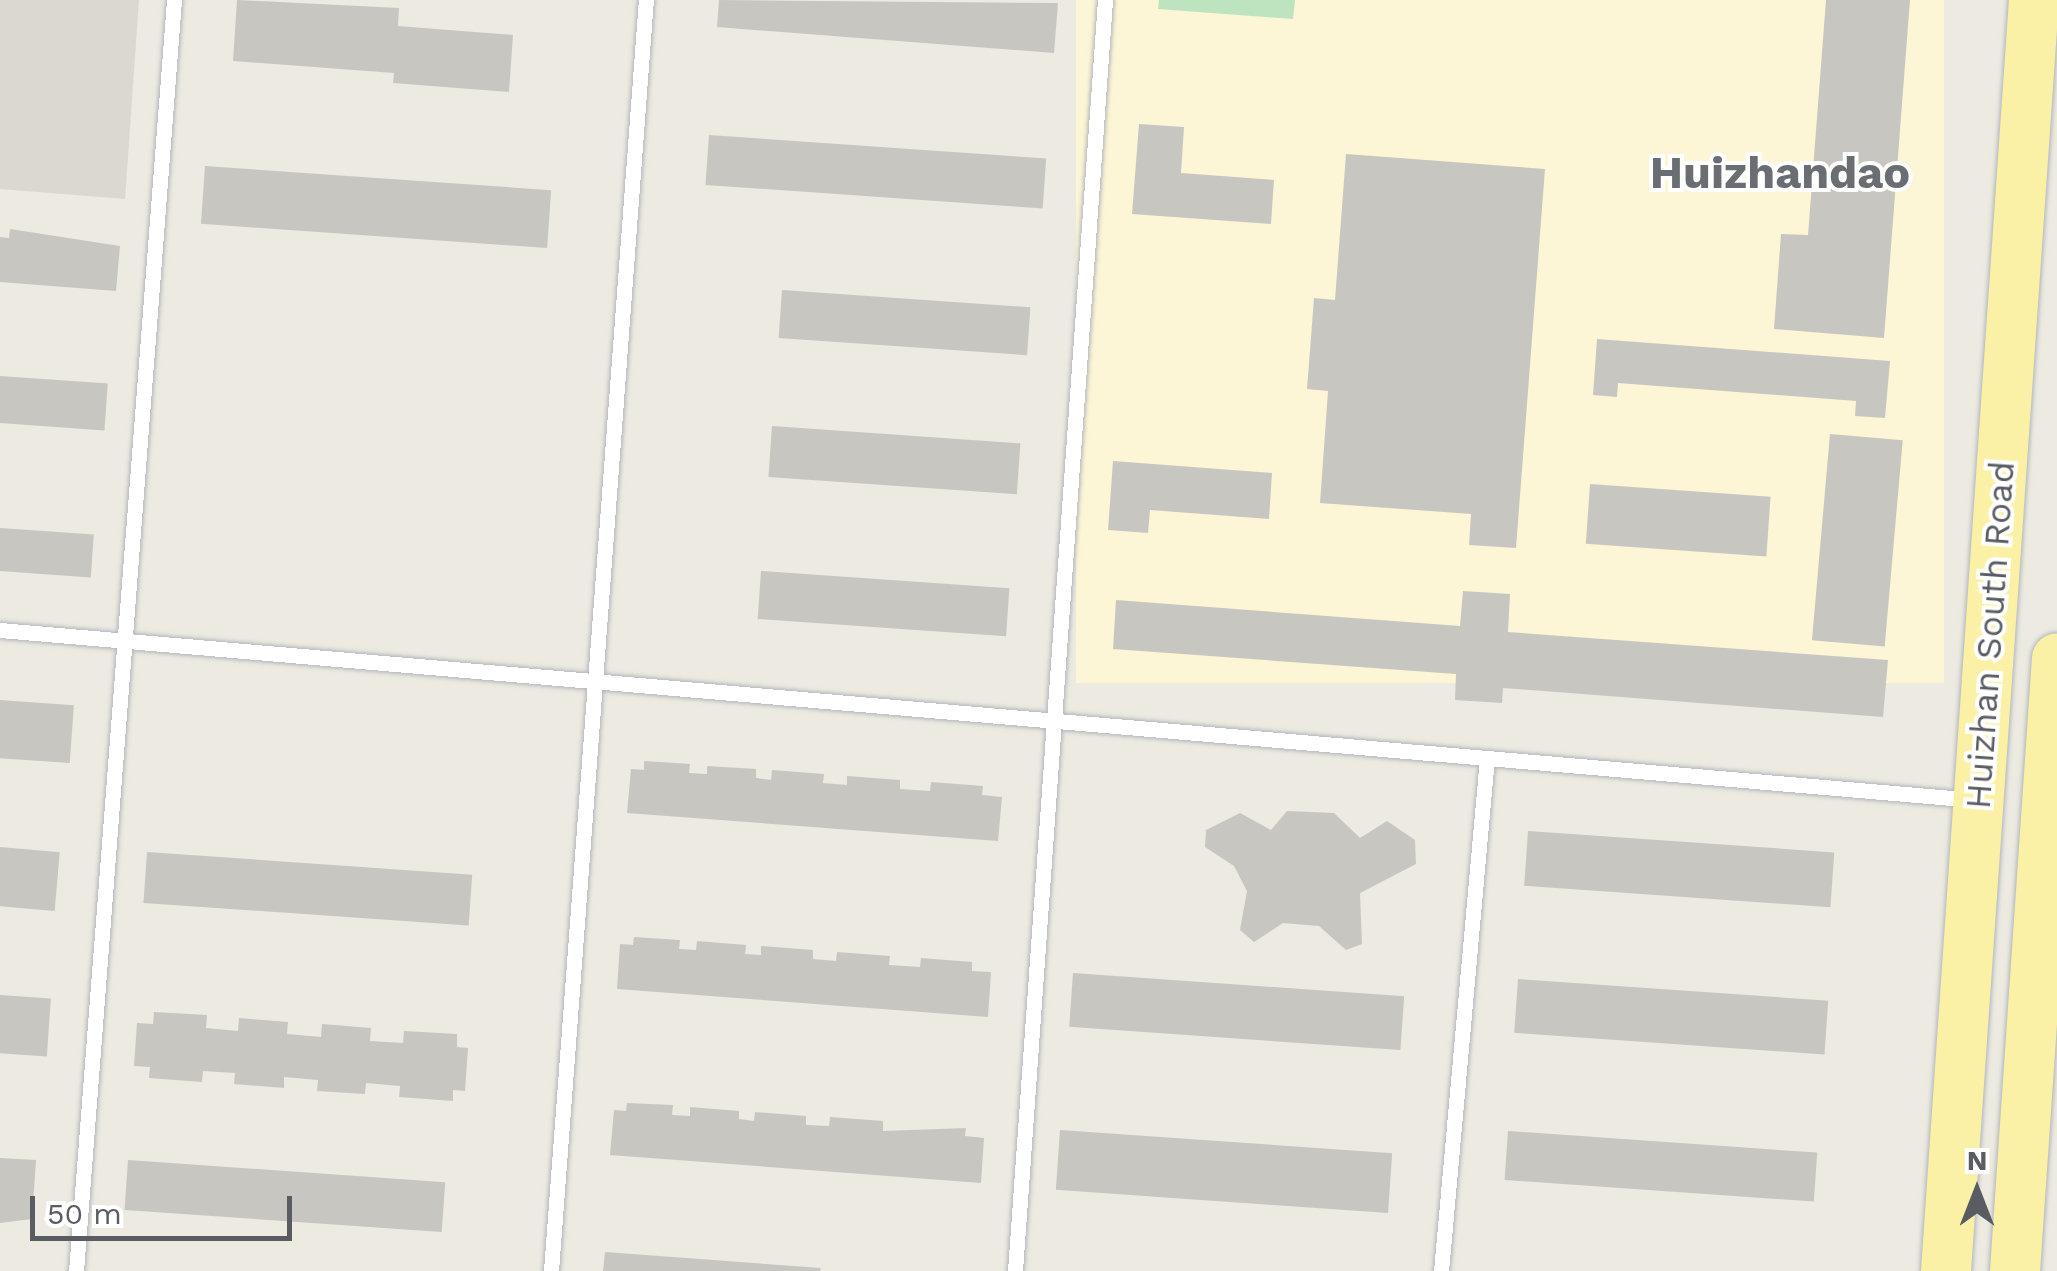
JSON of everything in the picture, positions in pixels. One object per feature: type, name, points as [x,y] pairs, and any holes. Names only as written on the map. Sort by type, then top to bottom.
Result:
[{"type":"main road","name":"Huizhan South Road","points":[[1946,1271],[2034,0]]},
{"type":"main road","name":"Huizhan South Road","points":[[2015,1271],[2052,800],[2057,658]]},
{"type":"lane","points":[[76,1271],[174,0]]},
{"type":"lane","points":[[551,1271],[646,0]]},
{"type":"lane","points":[[1015,1271],[1105,0]]},
{"type":"lane","points":[[0,630],[1978,800]]},
{"type":"lane","points":[[1441,1271],[1486,758]]},
{"type":"shaded area","points":[[0,0],[139,0],[125,199],[0,189]]},
{"type":"shaded area","points":[[1076,0],[1944,0],[1944,683],[1076,683]]},
{"type":"green space","points":[[1159,0],[1295,0],[1293,19],[1158,9]]},
{"type":"building","points":[[237,0],[399,8],[398,26],[513,35],[509,92],[393,83],[394,73],[233,61]]},
{"type":"building","points":[[719,0],[1058,3],[1054,53],[717,27]]},
{"type":"building","points":[[1826,0],[1910,0],[1884,338],[1774,329],[1781,234],[1808,235]]},
{"type":"building","points":[[1139,124],[1184,127],[1181,173],[1274,180],[1271,224],[1132,214]]},
{"type":"building","points":[[709,135],[1046,159],[1043,208],[706,185]]},
{"type":"building","points":[[1346,154],[1545,169],[1516,548],[1469,545],[1471,514],[1320,503],[1328,391],[1307,389],[1314,298],[1335,300]]},
{"type":"building","points":[[205,166],[551,190],[547,248],[201,224]]},
{"type":"building","points":[[10,229],[120,246],[116,291],[0,282],[0,237],[9,238]]},
{"type":"building","points":[[782,290],[1030,307],[1027,355],[779,338]]},
{"type":"building","points":[[1597,339],[1890,361],[1885,418],[1855,416],[1856,401],[1618,383],[1617,397],[1593,395]]},
{"type":"building","points":[[0,376],[108,384],[104,430],[0,423]]},
{"type":"building","points":[[772,426],[1020,443],[1017,494],[768,477]]},
{"type":"building","points":[[1830,434],[1903,440],[1885,647],[1812,640]]},
{"type":"building","points":[[1113,461],[1272,473],[1269,519],[1150,510],[1148,533],[1108,530]]},
{"type":"building","points":[[1590,484],[1771,497],[1766,556],[1586,544]]},
{"type":"building","points":[[0,528],[94,535],[91,577],[0,571]]},
{"type":"building","points":[[761,571],[1009,588],[1006,636],[758,619]]},
{"type":"building","points":[[1463,591],[1510,594],[1508,632],[1888,660],[1883,717],[1503,688],[1502,703],[1455,700],[1456,674],[1113,649],[1116,600],[1460,626]]},
{"type":"building","points":[[0,700],[74,705],[70,763],[0,758]]},
{"type":"building","points":[[644,761],[690,764],[689,773],[707,774],[707,766],[756,769],[756,778],[771,780],[772,770],[824,774],[823,783],[847,785],[847,776],[900,780],[900,789],[930,791],[931,782],[983,786],[982,795],[1002,797],[998,841],[627,813],[631,769],[644,770]]},
{"type":"building","points":[[1287,811],[1334,813],[1360,838],[1387,821],[1415,840],[1416,864],[1360,893],[1362,944],[1346,950],[1319,926],[1283,923],[1254,942],[1240,930],[1247,891],[1234,866],[1205,847],[1206,830],[1240,813],[1271,830]]},
{"type":"building","points":[[1528,831],[1834,852],[1830,907],[1524,886]]},
{"type":"building","points":[[0,847],[60,852],[55,911],[0,906]]},
{"type":"building","points":[[147,852],[472,875],[469,926],[143,903]]},
{"type":"building","points":[[634,937],[680,940],[679,949],[696,950],[697,941],[746,945],[745,954],[761,955],[761,946],[813,950],[813,959],[836,961],[837,952],[890,956],[889,965],[920,967],[921,958],[972,962],[972,971],[991,972],[988,1017],[617,989],[620,944],[633,945]]},
{"type":"building","points":[[1073,973],[1404,996],[1400,1050],[1069,1027]]},
{"type":"building","points":[[1518,979],[1828,1001],[1824,1055],[1514,1033]]},
{"type":"building","points":[[0,995],[51,999],[47,1056],[0,1053]]},
{"type":"building","points":[[154,1012],[207,1015],[206,1028],[238,1031],[239,1018],[288,1022],[287,1034],[321,1037],[322,1024],[371,1028],[370,1041],[403,1043],[404,1031],[457,1034],[457,1047],[468,1048],[465,1091],[453,1090],[453,1101],[399,1097],[400,1086],[366,1083],[365,1094],[317,1091],[318,1080],[284,1077],[284,1088],[234,1084],[235,1073],[203,1071],[202,1082],[149,1078],[150,1067],[134,1066],[137,1023],[153,1024]]},
{"type":"building","points":[[627,1103],[673,1105],[672,1115],[690,1116],[690,1107],[739,1111],[739,1119],[754,1121],[755,1112],[806,1116],[806,1125],[829,1126],[830,1117],[883,1121],[883,1131],[966,1128],[965,1136],[984,1138],[981,1183],[610,1155],[614,1110],[626,1111]]},
{"type":"building","points":[[1060,1130],[1392,1153],[1388,1213],[1056,1190]]},
{"type":"building","points":[[1508,1131],[1817,1153],[1814,1202],[1505,1180]]},
{"type":"building","points":[[0,1158],[36,1160],[32,1219],[0,1223]]},
{"type":"building","points":[[128,1160],[445,1182],[442,1232],[125,1210]]},
{"type":"building","points":[[605,1252],[821,1268],[603,1271]]},
{"type":"district","name":"Huizhandao","points":[[1780,173]]}]
